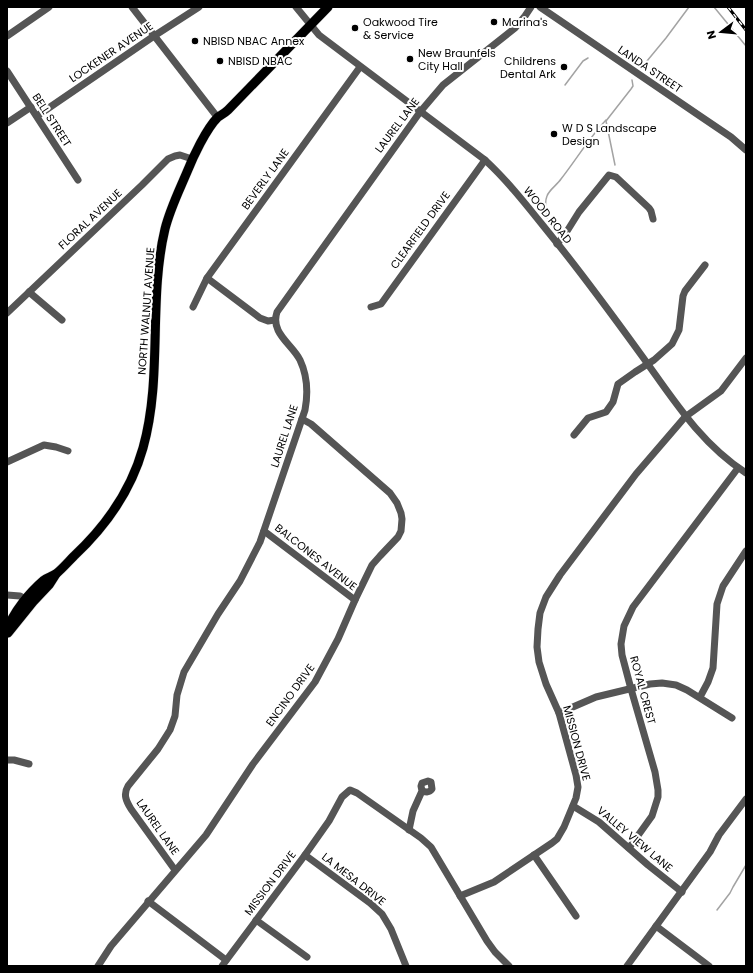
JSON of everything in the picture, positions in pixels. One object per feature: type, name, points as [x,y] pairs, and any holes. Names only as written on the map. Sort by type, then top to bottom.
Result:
[{"type":"main road","name":"NORTH WALNUT AVENUE","points":[[7,632],[10,620],[26,600],[44,580],[57,573],[90,542],[108,519],[128,487],[143,450],[152,400],[158,291],[163,243],[170,215],[192,159],[218,118],[228,110],[328,7]]},
{"type":"main road","name":"NORTH WALNUT AVENUE","points":[[7,632],[50,585],[57,573]]},
{"type":"street","points":[[7,36],[49,7]]},
{"type":"street","points":[[132,7],[218,118]]},
{"type":"street","name":"LOCKENER AVENUE","points":[[37,116],[199,7]]},
{"type":"street","name":"WOOD ROAD","points":[[296,7],[318,35],[485,160],[513,189],[593,288],[648,363],[685,417],[704,438],[738,468],[746,473]]},
{"type":"street","name":"LAUREL LANE","points":[[175,870],[128,804],[126,789],[158,749],[170,730],[175,716],[177,695],[184,672],[218,614],[240,581],[264,531],[305,410],[307,397],[303,368],[295,352],[279,333],[275,320],[277,312],[420,112],[443,86],[515,28],[531,7]]},
{"type":"street","name":"LANDA STREET","points":[[540,7],[731,137],[746,150]]},
{"type":"street","name":"BEVERLY LANE","points":[[193,306],[207,278],[360,67]]},
{"type":"street","name":"BELL STREET","points":[[7,71],[78,180]]},
{"type":"street","points":[[7,123],[30,107]]},
{"type":"street","name":"FLORAL AVENUE","points":[[7,313],[168,159],[180,155],[192,159]]},
{"type":"street","name":"CLEARFIELD DRIVE","points":[[371,307],[380,304],[485,160]]},
{"type":"street","points":[[558,244],[579,212],[609,175],[616,177],[643,203],[651,211],[653,219]]},
{"type":"street","points":[[574,435],[588,418],[606,412],[615,398],[618,384],[654,360],[667,349],[677,336],[683,296],[705,266]]},
{"type":"street","points":[[207,278],[260,318],[268,321],[275,320]]},
{"type":"street","points":[[29,292],[62,320]]},
{"type":"street","name":"MISSION DRIVE","points":[[224,963],[305,855],[329,821],[342,797],[350,790],[357,793],[421,838],[431,847],[460,896],[489,885],[558,839],[578,792],[578,781],[559,713],[542,676],[538,656],[537,638],[539,621],[546,598],[564,569],[636,474],[685,417],[721,392],[746,358]]},
{"type":"street","name":"ENCINO DRIVE","points":[[98,966],[111,946],[206,835],[253,764],[315,682],[338,639],[355,600],[375,561],[398,537],[401,525],[401,513],[397,503],[390,493],[311,424],[302,419]]},
{"type":"street","points":[[7,462],[44,445],[68,451]]},
{"type":"street","name":"ROYAL CREST","points":[[629,848],[652,816],[658,797],[658,790],[652,762],[624,666],[621,644],[624,626],[630,613],[738,468]]},
{"type":"street","name":"BALCONES AVENUE","points":[[264,531],[355,600]]},
{"type":"street","points":[[700,697],[712,675],[717,604],[723,586],[746,551]]},
{"type":"street","points":[[7,595],[20,596],[26,600]]},
{"type":"street","points":[[559,713],[591,698],[650,684],[670,684],[688,690],[732,718]]},
{"type":"street","points":[[7,760],[14,760],[29,764]]},
{"type":"street","points":[[409,830],[413,811],[422,791]]},
{"type":"street","points":[[627,966],[682,892],[746,799]]},
{"type":"street","name":"VALLEY VIEW LANE","points":[[573,806],[599,822],[682,892]]},
{"type":"street","name":"LA MESA DRIVE","points":[[305,855],[370,903],[382,914],[391,929],[406,966]]},
{"type":"street","points":[[534,855],[576,916]]},
{"type":"street","points":[[460,896],[491,947],[509,966]]},
{"type":"street","points":[[148,902],[224,963]]},
{"type":"street","points":[[256,920],[307,957]]},
{"type":"street","points":[[656,926],[709,966]]},
{"type":"waterway","points":[[642,67],[689,7]]},
{"type":"waterway","points":[[714,7],[746,46]]},
{"type":"waterway","points":[[565,85],[583,61],[588,58]]},
{"type":"waterway","points":[[615,165],[606,121],[633,86],[632,80]]},
{"type":"waterway","points":[[547,218],[545,204],[548,194],[606,120]]},
{"type":"waterway","points":[[717,910],[730,893],[746,865]]},
{"type":"railway","points":[[728,7],[746,30]]},
{"type":"place","name":"Marina's","points":[[494,22]]},
{"type":"place","name":"Oakwood Tire & Service","points":[[355,28]]},
{"type":"place","name":"NBISD NBAC Annex","points":[[195,41]]},
{"type":"place","name":"New Braunfels City Hall","points":[[410,59]]},
{"type":"place","name":"NBISD NBAC","points":[[220,61]]},
{"type":"place","name":"Childrens Dental Ark","points":[[564,67]]},
{"type":"place","name":"W D S Landscape Design","points":[[554,134]]}]
